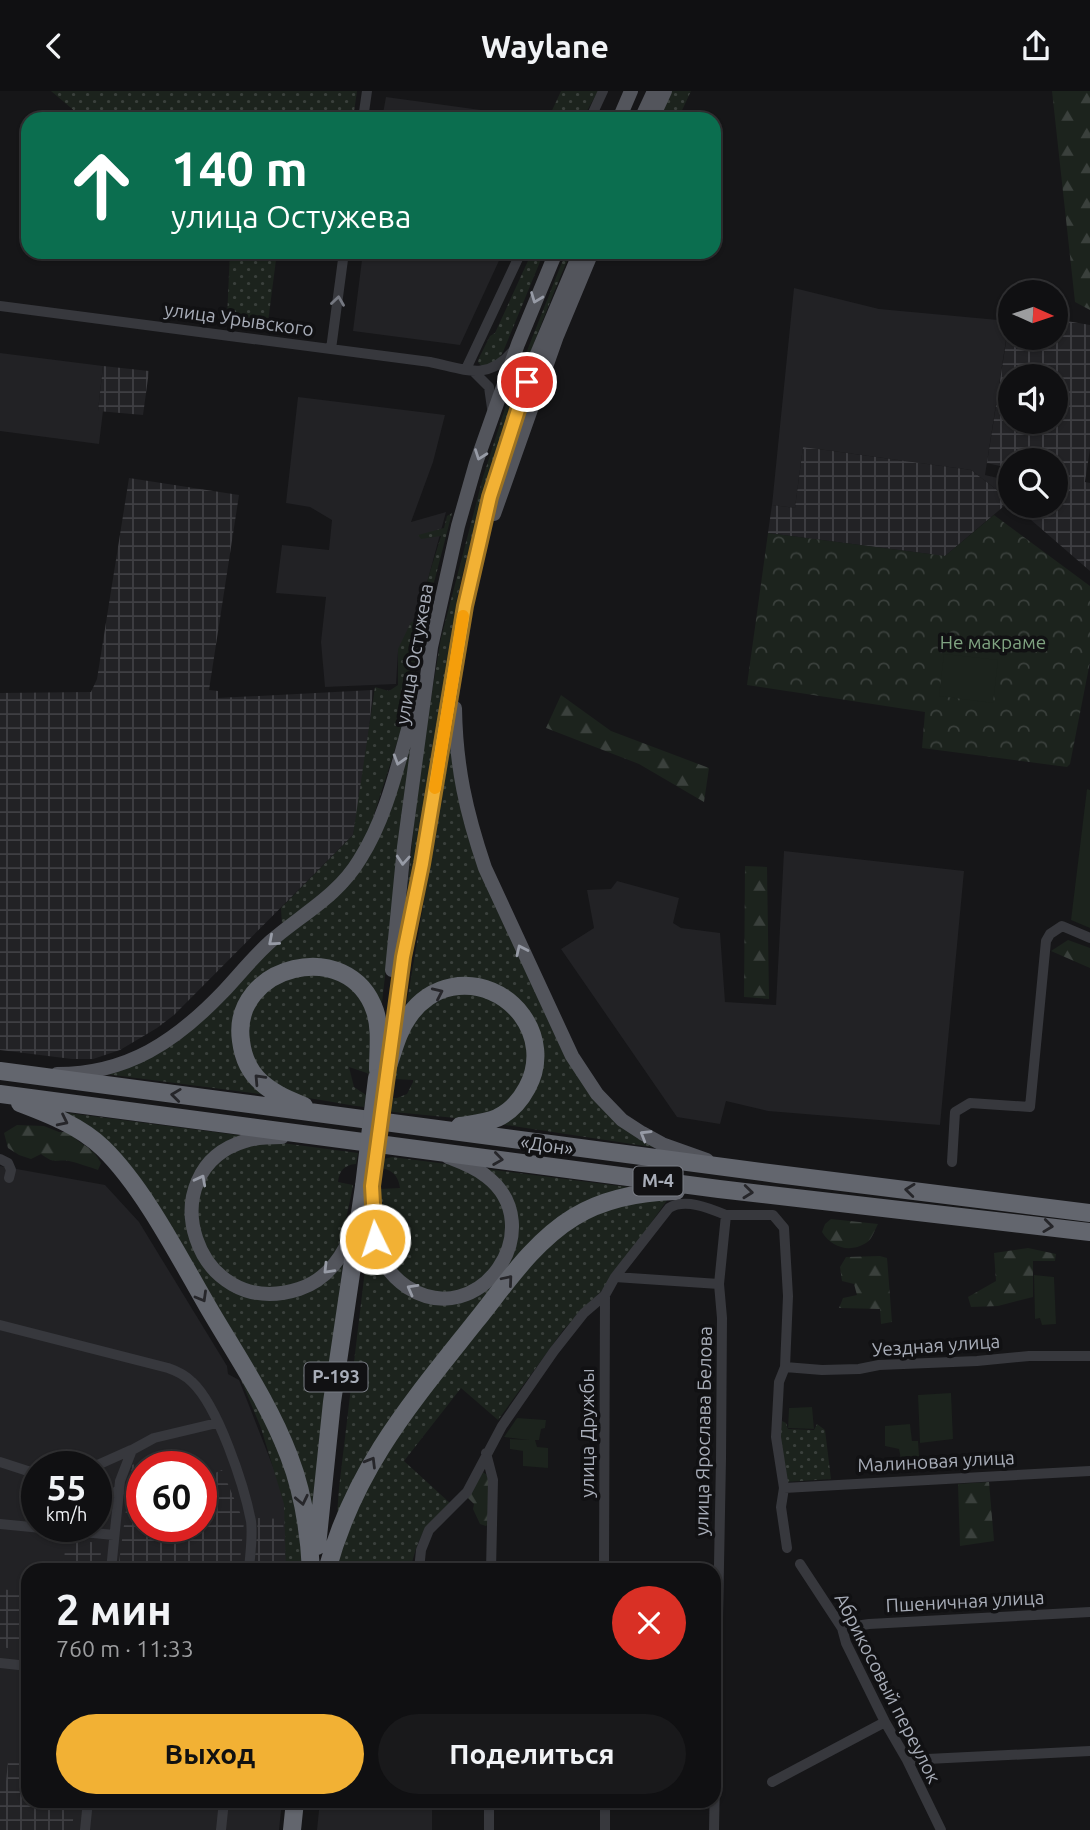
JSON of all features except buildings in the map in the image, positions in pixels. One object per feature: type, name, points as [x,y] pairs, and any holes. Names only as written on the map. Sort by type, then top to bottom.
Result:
[{"type":"highway","points":[[317,1112],[267,1087],[254,1075],[245,1059],[240,1036],[244,1012],[250,1000],[274,977],[290,969],[318,966],[336,971],[356,982],[372,1002],[377,1018],[382,1074]]},
{"type":"highway","points":[[382,1074],[409,1015],[424,1000],[440,990],[465,986],[483,988],[511,1002],[525,1018],[533,1036],[536,1063],[530,1082],[515,1105],[497,1117],[434,1128]]},
{"type":"highway","name":"«Дон»","points":[[8,1072],[1090,1213]]},
{"type":"highway","name":"Р-193","points":[[326,1563],[342,1401],[382,1074]]},
{"type":"highway","name":"«Дон»","points":[[0,1095],[719,1189],[1090,1232]]},
{"type":"highway","points":[[0,1095],[64,1121],[102,1147],[158,1221],[264,1402],[286,1448],[301,1495],[312,1563]]},
{"type":"highway","name":"Р-193","points":[[314,1563],[332,1402],[368,1186]]},
{"type":"highway","points":[[328,1563],[345,1515],[371,1461],[412,1402],[536,1249],[574,1217],[610,1201],[656,1192],[719,1189]]},
{"type":"highway","points":[[292,1830],[294,1808]]},
{"type":"main road","points":[[622,112],[631,91]]},
{"type":"main road","points":[[644,112],[654,91]]},
{"type":"main road","points":[[655,112],[665,91]]},
{"type":"main road","name":"улица Остужева","points":[[382,1074],[412,777],[431,647],[458,526],[518,344],[553,259]]},
{"type":"main road","points":[[382,1074],[422,864],[465,606],[484,519],[534,361],[577,259]]},
{"type":"main road","points":[[465,606],[532,402],[556,335],[589,259]]},
{"type":"main road","points":[[8,1072],[62,1074],[114,1066],[160,1047],[203,1012],[271,941],[341,885],[361,858],[376,827],[431,647]]},
{"type":"main road","points":[[455,668],[457,762],[476,841],[503,911],[572,1056],[607,1105],[632,1127],[663,1144],[732,1168]]},
{"type":"main road","points":[[316,1135],[246,1140],[227,1149],[204,1173],[192,1200],[192,1227],[203,1258],[215,1272],[233,1286],[264,1295],[281,1295],[315,1282],[336,1262],[348,1243],[368,1186]]},
{"type":"main road","points":[[368,1186],[377,1247],[386,1266],[397,1279],[414,1291],[433,1298],[454,1298],[474,1292],[494,1275],[507,1254],[511,1238],[508,1210],[499,1189],[486,1176],[430,1150]]},
{"type":"street","points":[[364,112],[367,91]]},
{"type":"street","points":[[593,112],[603,91]]},
{"type":"street","points":[[331,349],[343,259]]},
{"type":"street","points":[[469,370],[518,259]]},
{"type":"street","name":"улица Урывского","points":[[0,306],[331,349],[469,370]]},
{"type":"street","points":[[469,370],[489,371],[497,367],[518,344]]},
{"type":"street","points":[[469,370],[489,387],[492,421]]},
{"type":"street","points":[[952,1162],[955,1112],[970,1104],[1030,1107],[1046,941],[1050,934],[1062,926],[1090,938]]},
{"type":"street","points":[[0,1159],[8,1163],[11,1170],[9,1178]]},
{"type":"street","points":[[420,1563],[421,1550],[429,1530],[467,1492],[486,1453],[527,1389],[573,1325],[591,1304],[604,1295],[615,1277],[669,1208],[676,1203],[692,1204],[726,1215],[773,1215],[782,1223],[786,1243],[788,1296],[785,1367],[779,1382],[776,1437],[784,1488],[781,1507],[787,1548]]},
{"type":"street","name":"улица Ярослава Белова","points":[[719,1563],[722,1318],[719,1284],[726,1215]]},
{"type":"street","points":[[615,1277],[719,1284]]},
{"type":"street","name":"улица Дружбы","points":[[604,1295],[604,1563]]},
{"type":"street","points":[[0,1325],[175,1371],[191,1381],[201,1393],[217,1423],[236,1471],[250,1520],[249,1563]]},
{"type":"street","name":"Уездная улица","points":[[785,1367],[846,1369],[1029,1356],[1090,1356]]},
{"type":"street","points":[[112,1459],[154,1439],[217,1423]]},
{"type":"street","points":[[112,1563],[120,1481],[132,1450]]},
{"type":"street","points":[[486,1453],[493,1480],[491,1563]]},
{"type":"street","points":[[0,1462],[21,1469]]},
{"type":"street","name":"Малиновая улица","points":[[784,1488],[1090,1471]]},
{"type":"street","points":[[112,1492],[119,1493]]},
{"type":"street","points":[[0,1524],[114,1535]]},
{"type":"street","name":"Абрикосовый переулок","points":[[800,1564],[842,1628],[846,1643],[941,1830]]},
{"type":"street","name":"Пшеничная улица","points":[[842,1628],[869,1624],[1090,1612]]},
{"type":"street","points":[[0,1663],[21,1665]]},
{"type":"street","points":[[772,1782],[885,1722]]},
{"type":"street","points":[[907,1760],[1090,1751]]},
{"type":"street","points":[[85,1830],[87,1808]]},
{"type":"street","points":[[221,1830],[223,1808]]},
{"type":"street","points":[[489,1808],[489,1830]]},
{"type":"street","points":[[605,1808],[605,1830]]},
{"type":"street","name":"улица Ярослава Белова","points":[[714,1808],[714,1830]]},
{"type":"shaded area","points":[[386,97],[496,112],[383,112]]},
{"type":"shaded area","points":[[362,259],[500,259],[460,345],[353,331]]},
{"type":"shaded area","points":[[794,288],[879,309],[998,320],[998,350],[1004,350],[1002,364],[998,364],[998,392],[985,475],[998,478],[997,490],[971,470],[803,447],[795,508],[772,505]]},
{"type":"shaded area","points":[[1068,321],[1090,325],[1090,449],[1085,482],[1090,483],[1090,571],[1029,518],[1068,518],[1068,448],[998,448],[998,466],[987,463],[998,393],[998,434],[1068,434],[1068,364],[1003,364],[1005,350],[1068,350]]},
{"type":"shaded area","points":[[0,353],[103,366],[98,411],[103,411],[99,444],[0,431]]},
{"type":"shaded area","points":[[103,366],[149,371],[143,415],[98,411]]},
{"type":"shaded area","points":[[298,397],[445,415],[433,462],[411,522],[446,512],[416,624],[398,652],[396,684],[325,687],[321,642],[326,597],[276,593],[282,545],[329,550],[332,520],[310,507],[286,503]]},
{"type":"shaded area","points":[[803,447],[971,470],[997,490],[998,482],[998,511],[945,556],[768,533],[772,505],[795,508]]},
{"type":"shaded area","points":[[129,478],[239,495],[209,690],[218,691],[218,698],[373,690],[364,780],[353,835],[174,1015],[157,1028],[120,1050],[93,1059],[0,1050],[0,693],[91,692],[97,679]]},
{"type":"shaded area","points":[[784,851],[964,871],[940,1125],[768,1111],[726,1101],[720,1124],[677,1117],[561,949],[594,928],[587,890],[611,889],[617,881],[679,898],[673,923],[681,928],[720,933],[725,1002],[776,1005]]},
{"type":"shaded area","points":[[0,1166],[105,1185],[139,1222],[227,1366],[228,1374],[239,1380],[288,1505],[299,1563],[21,1563],[21,1808],[281,1808],[279,1830],[0,1830]]},
{"type":"shaded area","points":[[222,1470],[244,1522],[240,1563],[119,1563],[126,1510],[126,1542],[217,1542],[217,1472]]},
{"type":"shaded area","points":[[258,1518],[283,1519],[286,1563],[255,1563]]},
{"type":"shaded area","points":[[66,1542],[102,1543],[100,1563],[64,1563]]},
{"type":"shaded area","points":[[0,1589],[21,1591],[21,1650],[0,1647]]},
{"type":"shaded area","points":[[8,1762],[21,1763],[21,1808],[74,1808],[72,1830],[0,1830],[0,1791],[5,1791]]},
{"type":"shaded area","points":[[319,1808],[432,1808],[432,1830],[317,1830]]},
{"type":"green space","points":[[51,91],[357,91],[354,112],[76,112]]},
{"type":"green space","points":[[561,91],[598,91],[586,112],[551,112]]},
{"type":"green space","points":[[669,91],[691,91],[681,112],[659,112]]},
{"type":"green space","points":[[1052,91],[1090,91],[1090,310],[1075,302]]},
{"type":"green space","points":[[230,259],[276,259],[268,322],[227,318]]},
{"type":"green space","points":[[529,259],[541,259],[503,352],[497,362],[482,367],[478,362],[479,358],[490,336],[495,333]]},
{"type":"green space","points":[[563,259],[568,259],[536,337],[479,510],[457,599],[422,833],[407,893],[420,765],[441,638],[483,477],[508,399]]},
{"type":"green space","points":[[452,513],[423,625],[408,708],[367,837],[342,876],[282,925],[281,908],[353,835],[375,687],[389,691],[398,685],[398,649],[411,622],[415,621],[441,536],[421,539],[418,535],[444,528],[447,516]]},
{"type":"green space","name":"Не макраме","points":[[994,515],[1090,586],[1090,662],[1070,764],[1067,767],[922,748],[925,712],[747,685],[768,533],[945,556]]},
{"type":"green space","points":[[944,654],[998,660],[993,703],[939,696]]},
{"type":"green space","points":[[561,695],[611,731],[709,768],[704,802],[639,764],[546,728]]},
{"type":"green space","points":[[412,734],[381,1012],[370,1026],[370,1074],[349,1067],[354,1087],[366,1095],[364,1107],[303,1097],[267,1095],[105,1074],[180,1040],[267,951],[350,882]]},
{"type":"green space","points":[[451,740],[457,786],[570,1062],[658,1148],[466,1119],[383,1111],[385,1098],[397,1098],[407,1094],[413,1082],[394,1079]]},
{"type":"green space","points":[[1087,789],[1090,790],[1090,928],[1071,920]]},
{"type":"green space","points":[[745,866],[767,867],[769,999],[744,997]]},
{"type":"green space","points":[[1068,940],[1090,948],[1090,968],[1051,951]]},
{"type":"green space","points":[[61,1112],[245,1136],[259,1144],[282,1143],[358,1153],[356,1164],[343,1169],[338,1182],[353,1185],[344,1233],[314,1523],[303,1486],[169,1234]]},
{"type":"green space","points":[[17,1125],[44,1126],[59,1132],[69,1132],[97,1157],[101,1163],[98,1170],[69,1161],[52,1161],[41,1154],[31,1159],[19,1155],[8,1148],[4,1133]]},
{"type":"green space","points":[[392,1157],[628,1187],[668,1199],[607,1285],[564,1329],[498,1420],[461,1388],[404,1461],[451,1504],[434,1518],[423,1532],[412,1563],[334,1563],[339,1488],[367,1253],[383,1246],[379,1222],[380,1189],[400,1188],[395,1175],[376,1167],[376,1161]]},
{"type":"green space","points":[[831,1219],[878,1224],[868,1242],[848,1248],[831,1242],[822,1232]]},
{"type":"green space","points":[[1028,1248],[1056,1254],[1055,1261],[1033,1261],[1033,1297],[998,1306],[971,1307],[968,1297],[996,1281],[994,1253]]},
{"type":"green space","points":[[846,1257],[887,1258],[892,1322],[881,1324],[880,1309],[839,1308],[843,1298],[857,1295],[854,1284],[842,1281],[840,1267]]},
{"type":"green space","points":[[1034,1275],[1054,1277],[1056,1324],[1042,1325],[1040,1318],[1035,1319]]},
{"type":"green space","points":[[244,1378],[256,1398],[296,1494],[302,1563],[286,1563],[284,1504],[261,1428],[241,1380]]},
{"type":"green space","points":[[951,1393],[953,1439],[920,1443],[918,1395]]},
{"type":"green space","points":[[812,1407],[814,1429],[788,1428],[789,1408]]},
{"type":"green space","points":[[517,1418],[546,1420],[539,1440],[535,1440],[537,1447],[548,1448],[548,1468],[523,1466],[523,1451],[510,1449],[510,1439],[529,1440],[504,1437]]},
{"type":"green space","points":[[782,1421],[788,1429],[814,1430],[817,1424],[825,1430],[831,1479],[785,1482],[779,1437]]},
{"type":"green space","points":[[910,1424],[912,1441],[918,1441],[920,1469],[903,1470],[899,1449],[885,1446],[885,1426]]},
{"type":"green space","points":[[483,1472],[491,1478],[491,1523],[486,1526],[480,1524],[473,1509],[474,1504],[467,1497]]},
{"type":"green space","points":[[989,1482],[994,1541],[960,1546],[958,1484]]},
{"type":"slow traffic","points":[[435,788],[463,616]]},
{"type":"route","points":[[375,1239],[372,1186],[403,957],[422,864],[465,606],[490,497],[527,382]]}]
